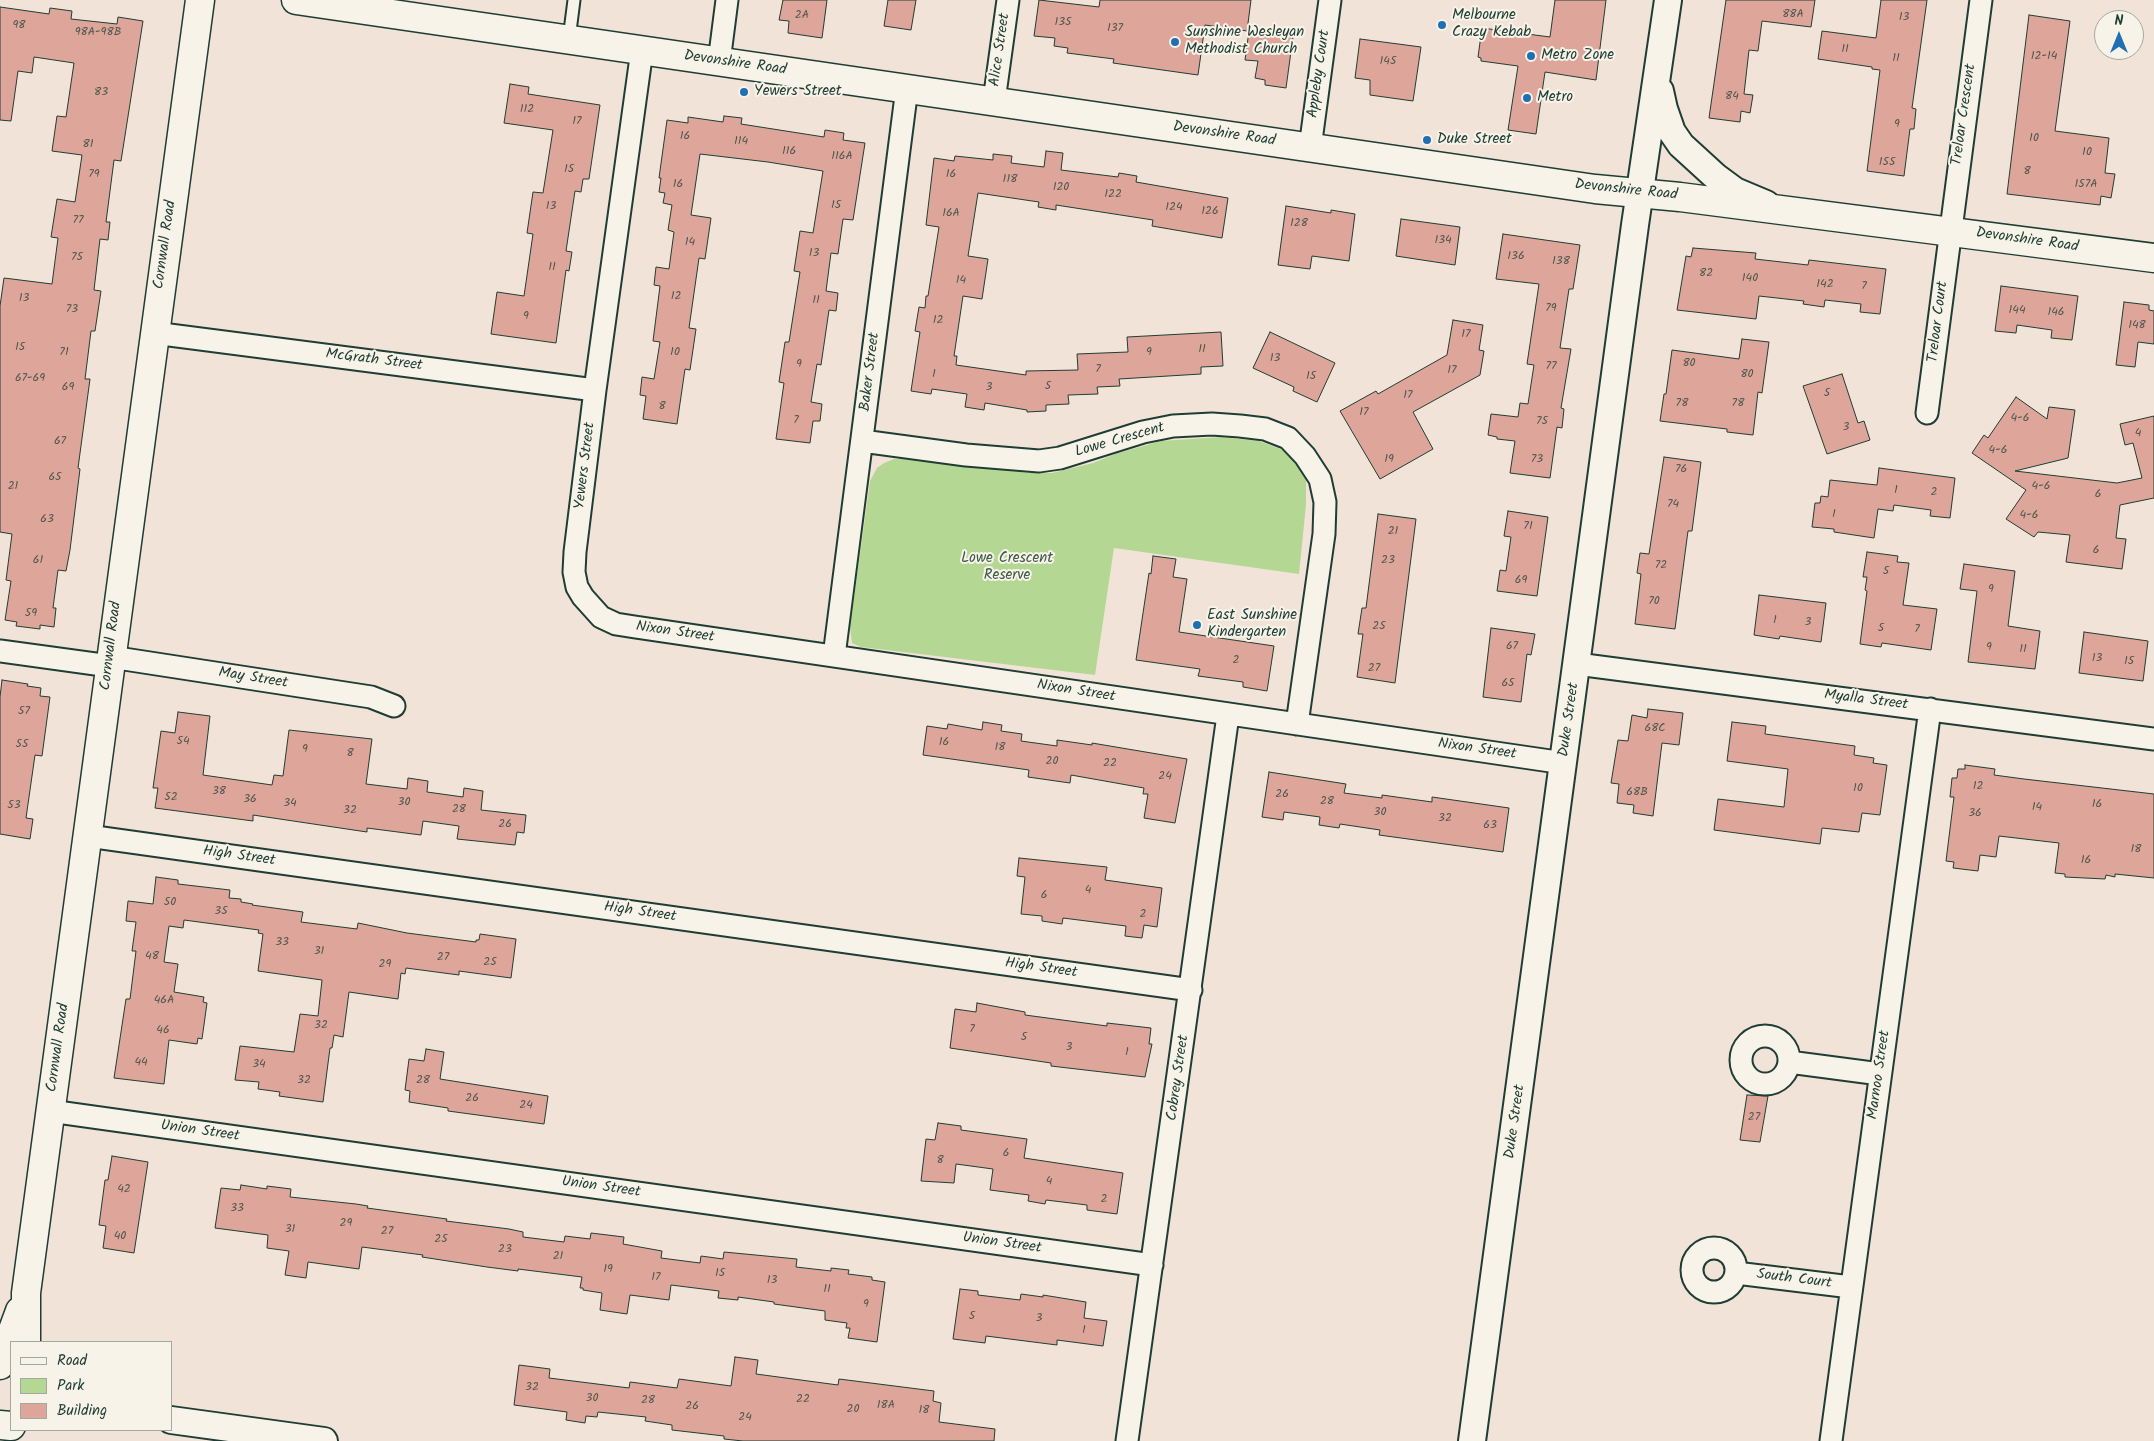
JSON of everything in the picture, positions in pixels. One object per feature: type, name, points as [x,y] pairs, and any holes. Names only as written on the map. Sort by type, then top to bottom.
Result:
[{"type":"main road","name":"Cornwall Road","points":[[26,1341],[26,1293],[200,0]]},
{"type":"main road","name":"Devonshire Road","points":[[296,0],[362,4],[719,62],[1595,189],[1680,197],[2154,258]]},
{"type":"main road","name":"Cornwall Road","points":[[0,1365],[26,1293]]},
{"type":"street","points":[[719,62],[727,0]]},
{"type":"street","name":"Alice Street","points":[[994,101],[1008,0]]},
{"type":"street","name":"Appleby Court","points":[[1310,148],[1330,0]]},
{"type":"street","name":"Duke Street","points":[[1472,1441],[1640,194],[1658,80],[1668,0]]},
{"type":"street","name":"Treloar Crescent","points":[[1950,231],[1981,0]]},
{"type":"street","name":"Yewers Street","points":[[592,609],[582,598],[577,586],[574,572],[575,552],[595,390],[642,50]]},
{"type":"street","points":[[1658,80],[1664,109],[1672,132],[1681,145],[1699,164],[1735,191],[1782,210]]},
{"type":"street","name":"Baker Street","points":[[834,656],[907,88]]},
{"type":"street","name":"Treloar Court","points":[[1927,413],[1950,231]]},
{"type":"street","name":"McGrath Street","points":[[154,333],[595,390]]},
{"type":"street","name":"Lowe Crescent","points":[[862,441],[966,455],[1040,461],[1060,458],[1143,432],[1173,426],[1212,424],[1240,426],[1265,429],[1288,438],[1305,456],[1320,479],[1325,502],[1324,534],[1297,724]]},
{"type":"street","name":"Nixon Street","points":[[592,609],[601,617],[616,624],[1564,763]]},
{"type":"street","name":"May Street","points":[[0,650],[110,662],[358,695],[371,697],[394,706]]},
{"type":"street","name":"Myalla Street","points":[[1578,664],[2154,738]]},
{"type":"street","name":"Marnoo Street","points":[[1831,1441],[1930,709]]},
{"type":"street","name":"Cobrey Street","points":[[1127,1441],[1228,715]]},
{"type":"street","name":"High Street","points":[[88,836],[1191,990]]},
{"type":"street","points":[[1789,1062],[1880,1074]]},
{"type":"street","name":"Union Street","points":[[50,1111],[1152,1265]]},
{"type":"street","name":"South Court","points":[[1736,1273],[1851,1287]]},
{"type":"street","points":[[172,1420],[324,1441]]},
{"type":"lane","points":[[569,39],[574,0]]},
{"type":"green space","name":"Lowe Crescent Reserve","points":[[1221,437],[1259,441],[1283,450],[1301,465],[1306,479],[1306,505],[1299,574],[1114,548],[1095,675],[861,647],[852,643],[850,627],[870,481],[877,468],[884,463],[894,459],[904,459],[1030,473],[1052,473],[1093,463],[1115,454],[1161,441]]},
{"type":"building","points":[[783,0],[827,0],[822,38],[788,33],[789,21],[779,20]]},
{"type":"building","points":[[888,0],[916,0],[911,30],[884,26]]},
{"type":"building","points":[[1039,0],[1099,7],[1100,0],[1251,0],[1247,31],[1205,25],[1198,75],[1113,63],[1114,59],[1067,53],[1068,48],[1054,46],[1055,38],[1034,36]]},
{"type":"building","points":[[1555,0],[1606,0],[1596,80],[1545,72],[1536,134],[1508,130],[1518,66],[1481,61],[1481,58],[1478,57],[1482,28],[1550,37]]},
{"type":"building","points":[[1726,0],[1815,0],[1811,27],[1762,21],[1758,51],[1749,50],[1744,94],[1753,95],[1750,113],[1741,111],[1740,122],[1709,118]]},
{"type":"building","points":[[1881,0],[1927,0],[1912,108],[1916,109],[1914,129],[1910,129],[1904,176],[1867,171],[1880,70],[1872,69],[1872,67],[1818,59],[1822,31],[1876,38]]},
{"type":"building","points":[[0,7],[49,14],[50,8],[72,11],[71,19],[117,24],[118,17],[143,21],[121,161],[114,160],[106,222],[110,222],[108,240],[100,239],[94,290],[101,291],[95,331],[91,331],[85,379],[90,379],[78,468],[80,469],[70,550],[66,571],[58,570],[53,608],[56,608],[54,627],[40,625],[40,629],[16,626],[17,622],[5,620],[11,581],[6,580],[12,534],[0,532],[0,306],[4,278],[52,284],[58,238],[51,237],[57,199],[75,202],[82,155],[52,151],[57,116],[66,117],[74,63],[34,57],[32,73],[18,71],[11,121],[0,120]]},
{"type":"building","points":[[2029,15],[2070,21],[2055,131],[2109,138],[2105,173],[2115,174],[2111,198],[2101,196],[2100,205],[2007,194]]},
{"type":"building","points":[[1249,31],[1293,37],[1286,88],[1265,85],[1265,80],[1255,78],[1258,61],[1245,60]]},
{"type":"building","points":[[1360,39],[1421,47],[1413,101],[1370,95],[1370,80],[1355,78]]},
{"type":"building","points":[[510,84],[529,87],[528,94],[600,105],[589,179],[583,179],[581,192],[575,191],[566,251],[572,252],[569,271],[566,270],[556,343],[491,334],[497,292],[524,296],[533,234],[527,233],[533,192],[543,193],[553,130],[504,123]]},
{"type":"building","points":[[724,116],[742,118],[741,124],[824,137],[825,130],[844,133],[843,140],[865,143],[853,220],[843,219],[838,254],[831,253],[826,291],[838,293],[836,311],[829,310],[821,365],[817,364],[811,402],[822,404],[820,421],[813,421],[810,443],[776,439],[784,383],[779,382],[785,342],[789,342],[800,272],[794,271],[800,231],[813,233],[823,171],[768,162],[700,154],[691,215],[711,218],[705,259],[699,258],[689,328],[696,329],[690,370],[685,369],[677,424],[643,419],[646,396],[640,395],[642,377],[654,379],[660,342],[653,341],[660,286],[654,285],[656,267],[669,269],[674,232],[668,230],[672,205],[663,203],[665,193],[659,192],[661,178],[659,178],[667,120],[688,123],[688,117],[723,122]]},
{"type":"building","points":[[1046,151],[1063,153],[1061,170],[1118,177],[1119,173],[1137,176],[1136,182],[1228,198],[1222,238],[1152,226],[1153,220],[1056,205],[1056,210],[1038,207],[1039,202],[978,193],[968,256],[988,259],[982,299],[963,296],[954,356],[957,356],[956,365],[1026,375],[1026,371],[1078,370],[1077,354],[1128,352],[1127,337],[1221,332],[1223,366],[1201,367],[1201,374],[1119,379],[1120,386],[1097,387],[1098,394],[1068,395],[1069,404],[1046,405],[1046,411],[1027,412],[1027,410],[985,403],[984,410],[965,407],[967,394],[932,389],[931,394],[911,391],[920,332],[915,331],[919,307],[925,308],[926,296],[928,296],[939,227],[926,225],[934,158],[954,161],[955,156],[993,160],[993,154],[1012,156],[1011,163],[1044,167]]},
{"type":"building","points":[[1286,206],[1331,213],[1331,210],[1355,214],[1349,261],[1312,256],[1310,269],[1278,265]]},
{"type":"building","points":[[1401,219],[1460,227],[1455,265],[1396,256]]},
{"type":"building","points":[[1503,234],[1580,245],[1573,289],[1569,289],[1560,348],[1571,349],[1561,408],[1564,409],[1562,428],[1557,427],[1550,478],[1510,473],[1515,441],[1497,439],[1497,437],[1488,435],[1491,414],[1518,417],[1520,403],[1528,404],[1534,365],[1527,364],[1539,284],[1496,279]]},
{"type":"building","points":[[1693,248],[1756,253],[1755,259],[1808,265],[1809,260],[1886,269],[1880,314],[1860,312],[1861,304],[1825,300],[1824,307],[1803,304],[1804,301],[1759,296],[1756,319],[1677,310],[1686,256],[1691,257]]},
{"type":"building","points":[[2001,286],[2078,296],[2072,340],[2051,338],[2052,330],[2017,325],[2016,333],[1995,331]]},
{"type":"building","points":[[2124,302],[2149,305],[2149,310],[2154,311],[2154,344],[2138,342],[2135,367],[2116,365]]},
{"type":"building","points":[[1453,320],[1483,325],[1479,350],[1484,351],[1480,375],[1413,412],[1433,449],[1380,479],[1340,411],[1376,391],[1378,394],[1447,355]]},
{"type":"building","points":[[1270,332],[1335,363],[1317,402],[1293,391],[1294,387],[1253,368]]},
{"type":"building","points":[[1742,339],[1769,342],[1762,393],[1758,392],[1753,435],[1727,432],[1727,429],[1660,421],[1672,350],[1739,359]]},
{"type":"building","points":[[1842,374],[1858,423],[1864,421],[1870,440],[1827,454],[1803,386]]},
{"type":"building","points":[[2016,397],[2047,419],[2049,407],[2075,410],[2068,458],[2015,471],[2117,483],[2142,478],[2133,443],[2125,445],[2120,424],[2154,416],[2154,498],[2120,505],[2116,538],[2126,539],[2122,569],[2066,562],[2070,535],[2038,532],[2034,537],[2006,519],[2026,490],[1972,453],[1984,435],[1988,438]]},
{"type":"building","points":[[1664,457],[1701,462],[1692,531],[1688,531],[1675,629],[1635,624],[1641,574],[1637,573],[1640,553],[1649,554]]},
{"type":"building","points":[[1879,468],[1955,478],[1950,518],[1930,516],[1931,510],[1894,505],[1893,511],[1878,509],[1874,538],[1834,532],[1834,529],[1812,527],[1815,503],[1820,503],[1821,496],[1828,497],[1830,480],[1877,485]]},
{"type":"building","points":[[1508,511],[1548,517],[1537,596],[1497,591],[1500,570],[1506,571],[1511,537],[1504,536]]},
{"type":"building","points":[[1378,514],[1416,519],[1395,683],[1357,677],[1363,634],[1358,634],[1362,608],[1366,608]]},
{"type":"building","points":[[1867,552],[1898,556],[1897,562],[1909,563],[1903,605],[1937,609],[1931,650],[1882,643],[1881,647],[1860,644],[1867,591],[1865,590],[1867,577],[1863,577]]},
{"type":"building","points":[[1153,556],[1176,559],[1173,577],[1187,579],[1179,632],[1274,646],[1267,691],[1243,687],[1243,682],[1198,676],[1200,669],[1136,660]]},
{"type":"building","points":[[1964,564],[2015,571],[2008,626],[2040,631],[2035,669],[1968,662],[1977,591],[1960,589]]},
{"type":"building","points":[[1759,595],[1826,603],[1821,642],[1780,636],[1779,639],[1754,635]]},
{"type":"building","points":[[1491,628],[1535,634],[1531,655],[1527,654],[1521,702],[1483,697]]},
{"type":"building","points":[[2084,632],[2148,641],[2143,681],[2079,673]]},
{"type":"building","points":[[2,680],[41,688],[40,696],[50,697],[42,756],[35,755],[26,818],[33,819],[30,839],[0,834],[0,697]]},
{"type":"building","points":[[1648,709],[1683,713],[1679,745],[1662,743],[1653,816],[1633,813],[1634,805],[1617,803],[1619,784],[1611,783],[1618,740],[1628,741],[1632,715],[1647,718]]},
{"type":"building","points":[[178,712],[210,716],[203,775],[272,785],[274,775],[283,776],[289,730],[372,739],[366,784],[407,789],[408,778],[428,781],[427,792],[463,797],[464,788],[483,791],[481,810],[526,815],[524,833],[517,832],[515,845],[457,839],[459,826],[423,821],[421,835],[367,828],[367,832],[253,815],[253,821],[155,808],[158,788],[153,788],[161,731],[175,733]]},
{"type":"building","points":[[983,722],[1002,725],[1001,731],[1022,734],[1021,741],[1057,746],[1057,740],[1092,745],[1092,743],[1187,759],[1175,823],[1144,818],[1148,794],[1143,794],[1144,788],[1071,775],[1070,783],[1028,777],[1029,770],[923,755],[927,726],[947,729],[948,724],[982,730]]},
{"type":"building","points":[[1732,722],[1766,726],[1765,734],[1855,746],[1854,755],[1874,758],[1873,763],[1887,765],[1880,815],[1862,813],[1859,832],[1822,828],[1820,844],[1714,830],[1718,799],[1784,807],[1788,769],[1727,761]]},
{"type":"building","points":[[1965,765],[1995,769],[1994,775],[2154,794],[2154,878],[2115,874],[2115,877],[2106,875],[2105,879],[2065,877],[2065,874],[2055,873],[2059,843],[1999,836],[1996,857],[1980,855],[1978,871],[1953,868],[1954,862],[1946,861],[1954,797],[1950,797],[1952,778],[1957,778],[1958,769],[1965,769]]},
{"type":"building","points":[[1269,772],[1346,784],[1344,793],[1382,798],[1382,795],[1432,802],[1432,797],[1509,808],[1503,852],[1379,835],[1380,830],[1340,824],[1339,828],[1319,825],[1320,817],[1284,812],[1283,820],[1262,817]]},
{"type":"building","points":[[1019,858],[1107,867],[1105,880],[1162,888],[1157,927],[1144,925],[1142,938],[1125,936],[1126,926],[1063,918],[1062,924],[1042,921],[1042,916],[1021,914],[1025,877],[1017,876]]},
{"type":"building","points":[[156,877],[178,880],[178,884],[230,890],[229,898],[241,899],[241,902],[252,905],[303,912],[301,922],[357,929],[358,923],[407,933],[476,942],[476,940],[479,940],[480,934],[516,939],[511,978],[459,971],[459,975],[406,968],[405,974],[401,973],[398,999],[349,992],[343,1037],[334,1035],[332,1048],[330,1048],[323,1102],[279,1096],[280,1092],[258,1089],[259,1082],[235,1080],[240,1046],[294,1052],[300,1014],[318,1016],[322,980],[258,971],[263,934],[258,933],[259,930],[184,920],[183,928],[169,926],[164,962],[178,964],[174,992],[204,997],[203,1002],[207,1003],[202,1039],[198,1038],[197,1044],[169,1040],[164,1084],[114,1078],[126,999],[130,999],[136,951],[132,951],[136,922],[126,921],[128,901],[153,904]]},
{"type":"building","points":[[977,1003],[1025,1012],[1025,1015],[1107,1026],[1107,1023],[1151,1028],[1149,1044],[1152,1044],[1145,1077],[1051,1066],[1051,1063],[950,1048],[955,1009],[976,1012]]},
{"type":"building","points":[[426,1049],[444,1052],[440,1079],[548,1096],[544,1124],[448,1111],[448,1108],[409,1102],[410,1091],[405,1090],[409,1059],[424,1061]]},
{"type":"building","points":[[1747,1095],[1768,1096],[1760,1142],[1740,1140]]},
{"type":"building","points":[[938,1123],[961,1126],[961,1130],[1027,1139],[1024,1158],[1123,1173],[1117,1214],[1087,1210],[1087,1205],[1046,1200],[1045,1204],[1028,1201],[1029,1195],[990,1190],[993,1169],[956,1164],[954,1183],[921,1181],[926,1139],[935,1140]]},
{"type":"building","points":[[112,1156],[148,1162],[134,1253],[103,1248],[106,1226],[99,1225],[105,1180],[108,1180]]},
{"type":"building","points":[[241,1185],[267,1189],[267,1186],[291,1189],[290,1197],[356,1204],[368,1206],[367,1208],[447,1219],[446,1221],[509,1229],[523,1232],[523,1237],[564,1242],[565,1236],[590,1239],[591,1233],[624,1237],[623,1244],[662,1251],[661,1258],[700,1263],[701,1256],[723,1259],[724,1252],[797,1259],[796,1267],[831,1271],[831,1268],[849,1270],[848,1274],[872,1277],[872,1280],[885,1282],[877,1342],[848,1338],[850,1328],[846,1328],[847,1323],[825,1320],[825,1311],[738,1297],[738,1300],[718,1298],[719,1291],[671,1285],[669,1300],[630,1295],[627,1314],[600,1310],[602,1293],[580,1288],[582,1277],[487,1267],[422,1257],[423,1255],[362,1247],[359,1269],[308,1262],[306,1278],[285,1275],[289,1251],[267,1248],[268,1235],[215,1228],[221,1188],[240,1190]]},
{"type":"building","points":[[960,1289],[978,1291],[978,1295],[1020,1300],[1021,1294],[1043,1297],[1043,1295],[1086,1302],[1084,1318],[1107,1321],[1103,1346],[1057,1340],[1057,1345],[986,1336],[985,1343],[953,1339]]},
{"type":"building","points":[[735,1357],[758,1360],[756,1374],[838,1385],[839,1379],[934,1391],[933,1401],[941,1403],[939,1422],[995,1429],[994,1441],[743,1441],[724,1439],[724,1436],[672,1430],[672,1425],[645,1421],[646,1417],[598,1412],[597,1417],[586,1416],[585,1423],[566,1420],[567,1412],[514,1405],[519,1365],[550,1369],[549,1378],[629,1388],[630,1382],[677,1388],[679,1379],[731,1386]]},
{"type":"place","name":"Melbourne Crazy Kebab","points":[[1442,25]]},
{"type":"place","name":"Sunshine Wesleyan Methodist Church","points":[[1175,42]]},
{"type":"place","name":"Metro Zone","points":[[1531,56]]},
{"type":"place","name":"Yewers Street","points":[[744,92]]},
{"type":"place","name":"Metro","points":[[1527,98]]},
{"type":"place","name":"Duke Street","points":[[1427,140]]},
{"type":"place","name":"East Sunshine Kindergarten","points":[[1197,625]]}]
